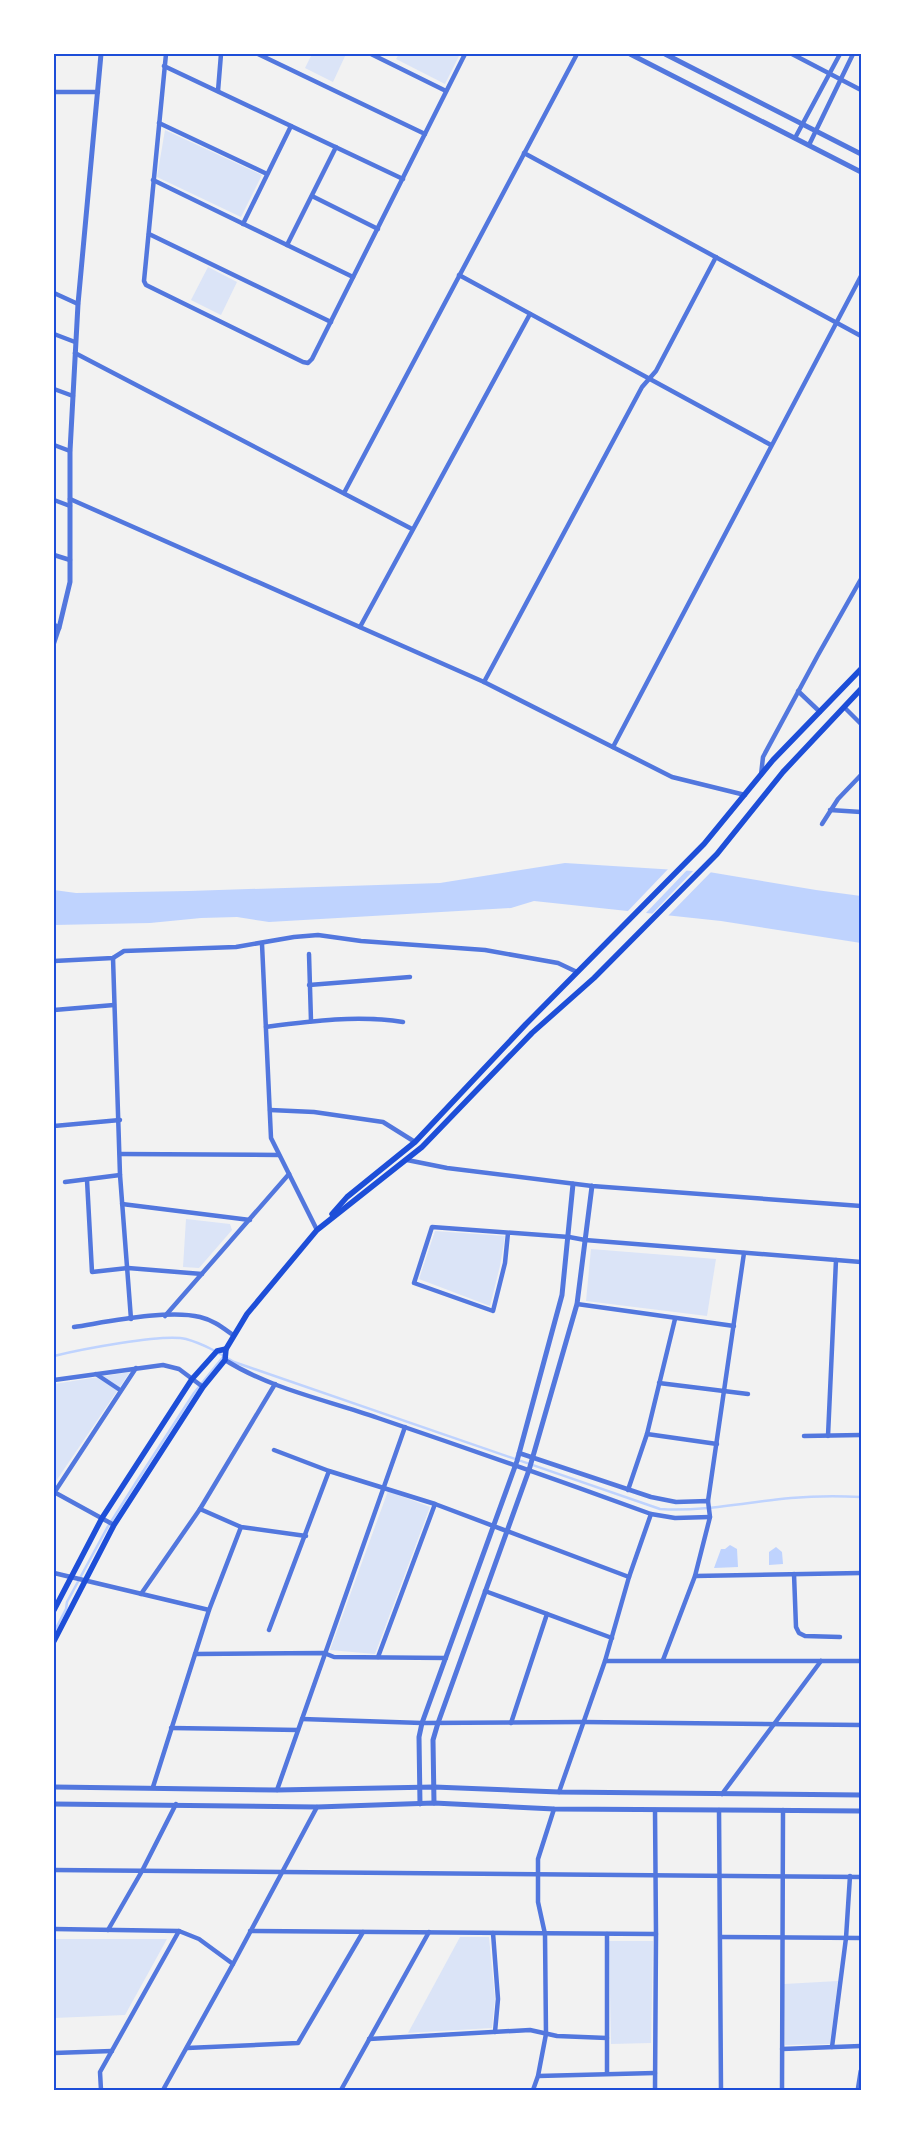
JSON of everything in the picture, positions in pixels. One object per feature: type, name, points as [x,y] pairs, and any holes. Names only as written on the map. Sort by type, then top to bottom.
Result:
[{"type":"main road","points":[[54,1641],[114,1525],[202,1387],[225,1360],[226,1349],[247,1314],[347,1197],[415,1142],[577,972],[704,844],[761,776],[861,670]]},
{"type":"main road","points":[[326,1221],[407,1160],[532,1033],[594,978],[717,854],[783,772],[861,689]]},
{"type":"main road","points":[[54,1610],[102,1518],[192,1379],[217,1351],[226,1349]]},
{"type":"street","points":[[54,643],[56,627],[70,582],[70,451],[75,353],[101,54]]},
{"type":"street","points":[[166,54],[144,282],[146,285],[294,358],[308,363],[312,359],[331,322],[465,54]]},
{"type":"street","points":[[218,91],[221,54]]},
{"type":"street","points":[[258,54],[425,134]]},
{"type":"street","points":[[371,54],[446,91]]},
{"type":"street","points":[[344,494],[577,54]]},
{"type":"street","points":[[630,54],[861,172]]},
{"type":"street","points":[[665,54],[861,154]]},
{"type":"street","points":[[792,54],[861,90]]},
{"type":"street","points":[[795,138],[840,54]]},
{"type":"street","points":[[809,145],[854,54]]},
{"type":"street","points":[[164,66],[403,179]]},
{"type":"street","points":[[54,92],[98,92]]},
{"type":"street","points":[[159,123],[267,174]]},
{"type":"street","points":[[243,224],[291,126]]},
{"type":"street","points":[[287,245],[336,148]]},
{"type":"street","points":[[524,153],[861,336]]},
{"type":"street","points":[[153,180],[353,278]]},
{"type":"street","points":[[312,196],[378,228]]},
{"type":"street","points":[[149,234],[331,322]]},
{"type":"street","points":[[484,682],[638,396],[656,371],[716,257]]},
{"type":"street","points":[[459,275],[771,445]]},
{"type":"street","points":[[613,747],[861,276]]},
{"type":"street","points":[[54,293],[78,304]]},
{"type":"street","points":[[360,627],[530,314]]},
{"type":"street","points":[[54,334],[76,342]]},
{"type":"street","points":[[75,353],[412,529]]},
{"type":"street","points":[[54,389],[73,396]]},
{"type":"street","points":[[54,445],[70,451]]},
{"type":"street","points":[[70,499],[484,682],[672,777],[745,795]]},
{"type":"street","points":[[54,500],[70,506]]},
{"type":"street","points":[[54,555],[70,560]]},
{"type":"street","points":[[761,776],[763,757],[861,579]]},
{"type":"street","points":[[798,691],[820,712]]},
{"type":"street","points":[[844,707],[861,724]]},
{"type":"street","points":[[822,824],[838,799],[861,775]]},
{"type":"street","points":[[830,810],[861,812]]},
{"type":"street","points":[[54,961],[113,958],[124,951],[236,947],[318,935],[361,941],[456,946],[551,961],[577,972]]},
{"type":"street","points":[[262,944],[271,1138],[317,1230]]},
{"type":"street","points":[[309,954],[311,1021]]},
{"type":"street","points":[[113,958],[120,1120],[120,1175],[131,1318]]},
{"type":"street","points":[[309,985],[410,977]]},
{"type":"street","points":[[54,1010],[114,1005]]},
{"type":"street","points":[[266,1027],[311,1021],[374,1018],[403,1022]]},
{"type":"street","points":[[270,1110],[314,1112],[383,1122],[415,1142]]},
{"type":"street","points":[[54,1126],[120,1120]]},
{"type":"street","points":[[120,1154],[279,1155]]},
{"type":"street","points":[[407,1160],[447,1168],[592,1186],[861,1206]]},
{"type":"street","points":[[165,1316],[289,1174]]},
{"type":"street","points":[[65,1182],[120,1175]]},
{"type":"street","points":[[88,1180],[92,1272],[128,1268],[202,1274]]},
{"type":"street","points":[[420,1804],[419,1737],[422,1723],[520,1453],[562,1295],[573,1184]]},
{"type":"street","points":[[434,1803],[434,1740],[438,1723],[533,1458],[577,1304],[592,1186]]},
{"type":"street","points":[[122,1204],[250,1220]]},
{"type":"street","points":[[508,1233],[505,1263],[493,1311],[414,1283],[432,1227],[569,1237],[585,1240],[861,1262]]},
{"type":"street","points":[[663,1660],[695,1576],[710,1517],[708,1501],[744,1253]]},
{"type":"street","points":[[828,1436],[836,1260]]},
{"type":"street","points":[[577,1304],[734,1326]]},
{"type":"street","points":[[74,1327],[131,1318],[165,1316],[200,1317],[212,1322],[233,1336]]},
{"type":"street","points":[[628,1490],[647,1434],[675,1319]]},
{"type":"street","points":[[225,1360],[236,1367],[275,1384],[406,1427],[651,1514],[675,1518],[710,1517]]},
{"type":"street","points":[[54,1380],[163,1365],[172,1367],[202,1387]]},
{"type":"street","points":[[114,1525],[54,1493],[136,1368]]},
{"type":"street","points":[[96,1374],[120,1390]]},
{"type":"street","points":[[659,1383],[748,1394]]},
{"type":"street","points":[[141,1594],[200,1509],[275,1384]]},
{"type":"street","points":[[277,1790],[324,1653],[406,1427]]},
{"type":"street","points":[[647,1434],[717,1444]]},
{"type":"street","points":[[804,1436],[861,1435]]},
{"type":"street","points":[[274,1450],[329,1471],[435,1504],[629,1577]]},
{"type":"street","points":[[520,1453],[651,1497],[676,1502],[708,1501]]},
{"type":"street","points":[[269,1630],[329,1471]]},
{"type":"street","points":[[378,1657],[435,1504]]},
{"type":"street","points":[[200,1509],[241,1527],[306,1536]]},
{"type":"street","points":[[559,1792],[605,1661],[629,1577],[651,1514]]},
{"type":"street","points":[[153,1787],[209,1610],[241,1527]]},
{"type":"street","points":[[54,1573],[209,1610]]},
{"type":"street","points":[[695,1576],[861,1573]]},
{"type":"street","points":[[794,1574],[796,1627],[799,1633],[805,1636],[840,1637]]},
{"type":"street","points":[[485,1591],[612,1638]]},
{"type":"street","points":[[511,1723],[547,1614]]},
{"type":"street","points":[[195,1654],[324,1653],[334,1657],[446,1658]]},
{"type":"street","points":[[605,1661],[861,1661]]},
{"type":"street","points":[[722,1794],[821,1661]]},
{"type":"street","points":[[302,1719],[422,1723],[583,1722],[861,1725]]},
{"type":"street","points":[[171,1728],[298,1730]]},
{"type":"street","points":[[54,1787],[277,1790],[434,1786],[559,1792],[861,1795]]},
{"type":"street","points":[[54,1804],[317,1807],[434,1803],[554,1809],[861,1811]]},
{"type":"street","points":[[108,1930],[142,1871],[176,1804]]},
{"type":"street","points":[[163,2090],[317,1807]]},
{"type":"street","points":[[533,2090],[538,2076],[546,2034],[545,1934],[538,1902],[538,1858],[554,1809]]},
{"type":"street","points":[[655,1810],[655,2090]]},
{"type":"street","points":[[719,1810],[721,2090]]},
{"type":"street","points":[[782,2090],[781,1876],[783,1810]]},
{"type":"street","points":[[54,1870],[861,1877]]},
{"type":"street","points":[[832,2047],[846,1938],[850,1876]]},
{"type":"street","points":[[54,1928],[179,1931],[199,1939],[233,1964]]},
{"type":"street","points":[[101,2090],[100,2072],[179,1931]]},
{"type":"street","points":[[250,1931],[656,1934]]},
{"type":"street","points":[[187,2048],[298,2043],[363,1932]]},
{"type":"street","points":[[341,2090],[429,1932]]},
{"type":"street","points":[[493,1933],[498,1999],[495,2032]]},
{"type":"street","points":[[607,1934],[607,2074]]},
{"type":"street","points":[[721,1937],[861,1938]]},
{"type":"street","points":[[369,2039],[530,2030],[557,2036],[607,2038]]},
{"type":"street","points":[[782,2049],[861,2046]]},
{"type":"street","points":[[54,2052],[112,2051]]},
{"type":"street","points":[[858,2090],[861,2071]]},
{"type":"street","points":[[538,2076],[655,2073]]},
{"type":"shaded area","points":[[312,54],[346,54],[333,82],[305,68]]},
{"type":"shaded area","points":[[399,54],[460,54],[445,84],[396,59]]},
{"type":"shaded area","points":[[165,130],[262,175],[241,217],[157,177]]},
{"type":"shaded area","points":[[208,267],[237,282],[221,315],[191,300]]},
{"type":"shaded area","points":[[186,1219],[230,1224],[232,1230],[199,1268],[183,1267]]},
{"type":"shaded area","points":[[435,1231],[505,1236],[490,1306],[419,1279]]},
{"type":"shaded area","points":[[591,1249],[716,1259],[707,1316],[586,1301]]},
{"type":"shaded area","points":[[130,1372],[54,1484],[54,1384]]},
{"type":"shaded area","points":[[388,1491],[430,1507],[375,1654],[330,1650]]},
{"type":"shaded area","points":[[460,1937],[489,1937],[495,1999],[492,2028],[408,2033]]},
{"type":"shaded area","points":[[54,1939],[167,1939],[125,2015],[54,2018]]},
{"type":"shaded area","points":[[609,1941],[653,1941],[651,2043],[611,2044]]},
{"type":"shaded area","points":[[838,1981],[830,2044],[785,2045],[784,1984]]},
{"type":"water","points":[[565,863],[709,872],[861,896],[861,943],[721,921],[534,901],[511,908],[269,922],[237,917],[150,923],[54,925],[54,890],[76,893],[189,891],[440,883]]},
{"type":"water","points":[[730,1545],[737,1549],[738,1567],[714,1568],[721,1549],[725,1549]]},
{"type":"water","points":[[776,1547],[782,1552],[783,1564],[769,1565],[769,1552]]},
{"type":"pier","points":[[670,867],[689,868],[644,915],[626,913]]},
{"type":"pier","points":[[695,869],[713,870],[667,917],[650,916]]},
{"type":"waterway","points":[[54,1356],[141,1340],[159,1338],[186,1339],[205,1346],[234,1362],[660,1509],[709,1508],[800,1497],[861,1497]]},
{"type":"waterway","points":[[54,1632],[66,1609],[67,1602],[107,1528],[194,1393],[223,1357]]}]
